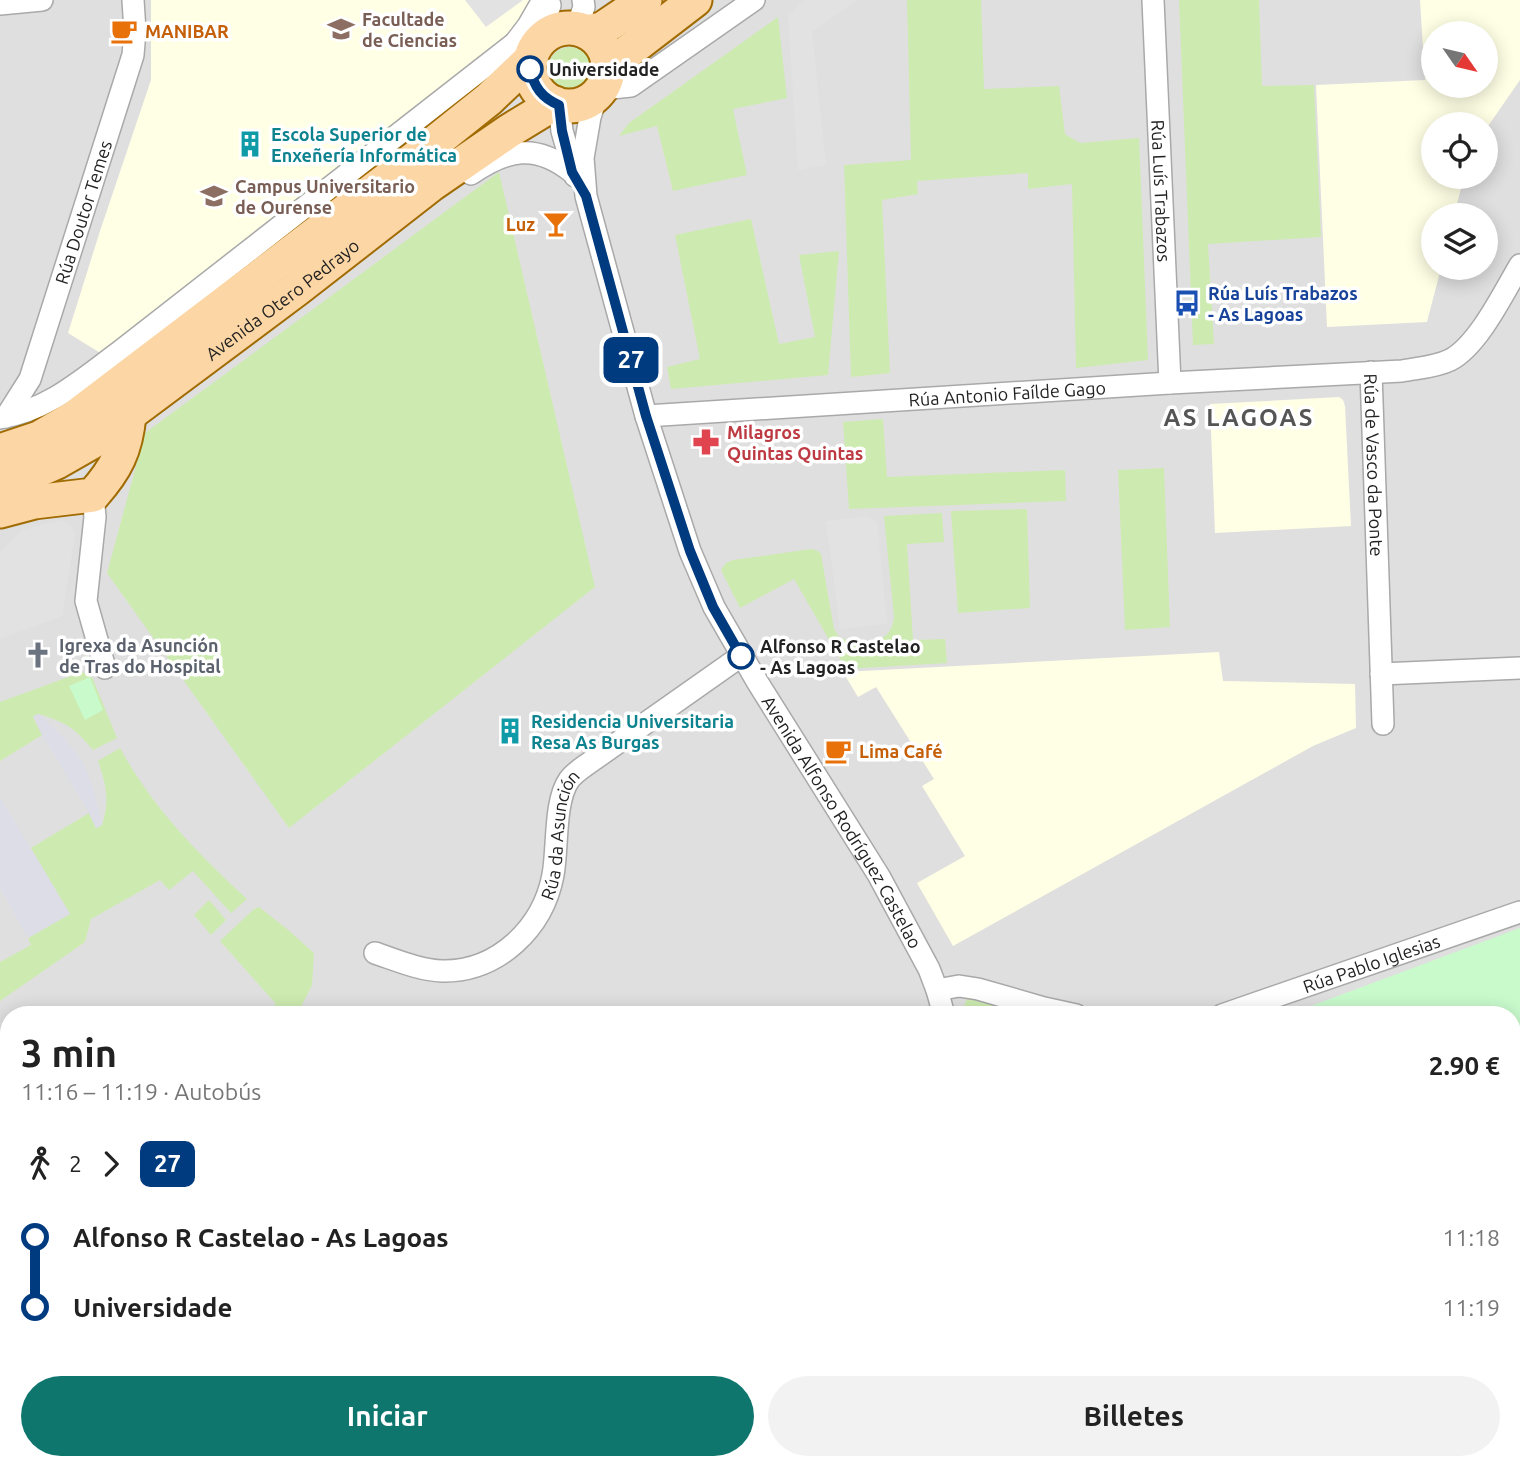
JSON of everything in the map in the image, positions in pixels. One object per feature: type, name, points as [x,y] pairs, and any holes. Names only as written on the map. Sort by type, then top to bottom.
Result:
[{"type":"main road","points":[[646,0],[602,29],[582,20],[556,30],[528,48],[532,79],[543,97],[557,104],[579,105],[602,85],[626,53],[695,0]]},
{"type":"main road","points":[[582,20],[604,49],[608,59],[602,85]]},
{"type":"main road","name":"Avenida Otero Pedrayo","points":[[0,452],[39,438],[75,417],[414,159],[489,99],[528,48]]},
{"type":"main road","name":"Avenida Otero Pedrayo","points":[[0,480],[39,470],[92,442],[432,184],[509,131],[557,104]]},
{"type":"main road","points":[[0,512],[34,502],[93,495],[109,477],[121,455],[129,415]]},
{"type":"main road","points":[[0,493],[34,502]]},
{"type":"street","points":[[0,4],[42,0]]},
{"type":"street","name":"Rúa Doutor Temes","points":[[3,417],[30,379],[133,55],[134,0]]},
{"type":"street","points":[[528,48],[528,26],[544,0]]},
{"type":"street","points":[[3,417],[23,414],[71,389],[528,48],[552,0]]},
{"type":"street","points":[[602,85],[631,86],[754,0]]},
{"type":"street","name":"Rúa Luís Trabazos","points":[[1153,0],[1170,383]]},
{"type":"street","name":"Avenida Alfonso Rodríguez Castelao","points":[[602,85],[590,117],[583,158],[586,196],[646,416],[690,551],[713,607],[741,656],[879,876],[924,959],[941,1006]]},
{"type":"street","name":"Avenida Alfonso Rodríguez Castelao","points":[[557,104],[572,172],[586,196]]},
{"type":"street","name":"Avenida Alfonso Rodríguez Castelao","points":[[296,289],[485,164],[510,155],[530,152],[545,155],[572,172]]},
{"type":"street","name":"Rúa de Vasco da Ponte","points":[[1383,724],[1371,372],[1402,371],[1434,365],[1461,353],[1479,332],[1520,265]]},
{"type":"street","name":"Rúa Antonio Faílde Gago","points":[[646,416],[1371,372]]},
{"type":"street","points":[[93,495],[95,516],[86,601],[105,668]]},
{"type":"street","name":"Rúa da Asunción","points":[[375,953],[414,967],[439,971],[462,970],[484,964],[503,953],[535,921],[550,890],[560,807],[568,781],[589,763],[741,656]]},
{"type":"street","points":[[1381,674],[1520,668]]},
{"type":"street","name":"Rúa Pablo Iglesias","points":[[1248,1006],[1520,912]]},
{"type":"street","points":[[937,990],[959,986],[978,989],[1037,1006]]},
{"type":"shaded area","points":[[0,0],[1520,0],[1520,1006],[0,1006]]},
{"type":"shaded area","name":"Campus Universitario de Ourense","points":[[151,0],[533,0],[500,58],[102,354],[68,333],[151,80]]},
{"type":"shaded area","points":[[465,0],[523,0],[486,27]]},
{"type":"shaded area","points":[[804,0],[857,0],[812,32],[826,165],[798,170],[788,15]]},
{"type":"shaded area","points":[[1420,0],[1520,0],[1520,80],[1498,112],[1421,112],[1421,189],[1461,189],[1457,203],[1421,203],[1421,280],[1438,280],[1427,322],[1327,327],[1316,85],[1421,80],[1421,98],[1498,98],[1498,21],[1421,21]]},
{"type":"shaded area","points":[[1339,397],[1345,406],[1351,526],[1215,533],[1210,404]]},
{"type":"shaded area","points":[[868,516],[877,522],[887,623],[840,630],[826,521]]},
{"type":"shaded area","points":[[60,520],[71,525],[75,535],[62,616],[0,639],[0,552],[22,530]]},
{"type":"shaded area","points":[[1219,652],[1223,681],[1355,684],[1356,728],[1313,746],[953,946],[917,883],[965,856],[922,786],[934,779],[876,687],[858,697],[843,672]]},
{"type":"shaded area","points":[[39,714],[64,738],[83,763],[93,787],[102,825],[96,828],[42,735],[33,716]]},
{"type":"shaded area","points":[[0,797],[70,914],[28,938],[0,888]]},
{"type":"green space","points":[[907,0],[981,0],[984,89],[1059,86],[1065,134],[1080,143],[1139,138],[1148,360],[1076,368],[1072,184],[1028,189],[1028,173],[917,181],[918,194],[882,200],[890,373],[851,377],[844,165],[911,160]]},
{"type":"green space","points":[[1179,0],[1259,0],[1262,86],[1314,85],[1321,237],[1208,244],[1214,344],[1193,345]]},
{"type":"green space","points":[[778,17],[787,98],[733,109],[747,175],[673,191],[657,126],[619,136],[629,123]]},
{"type":"green space","points":[[570,47],[585,54],[592,69],[585,84],[570,91],[555,84],[548,69],[555,54]]},
{"type":"green space","points":[[499,172],[595,587],[289,828],[107,573],[145,433]]},
{"type":"green space","points":[[751,219],[779,344],[815,337],[799,255],[839,251],[828,375],[671,389],[667,367],[700,359],[675,235]]},
{"type":"green space","points":[[883,419],[887,477],[1065,470],[1066,501],[849,509],[843,422]]},
{"type":"green space","points":[[1164,468],[1170,627],[1125,630],[1118,470]]},
{"type":"green space","points":[[1027,509],[1030,608],[958,613],[951,511]]},
{"type":"green space","points":[[942,513],[944,542],[907,544],[913,640],[945,639],[947,663],[846,669],[794,579],[740,608],[721,570],[726,563],[733,560],[811,549],[818,551],[821,554],[834,629],[839,637],[857,642],[878,640],[889,631],[894,617],[884,516]]},
{"type":"green space","points":[[82,672],[92,677],[117,738],[93,750],[69,727],[39,714],[33,717],[42,735],[0,761],[0,702]]},
{"type":"green space","points":[[90,677],[103,710],[85,720],[69,686]]},
{"type":"green space","points":[[120,748],[161,810],[211,865],[247,899],[231,913],[193,871],[169,890],[160,880],[91,919],[85,942],[0,1001],[0,962],[31,945],[28,938],[70,914],[31,848],[89,813],[96,828],[102,825],[106,793],[98,761]]},
{"type":"green space","points":[[209,900],[226,920],[211,935],[194,915]]},
{"type":"green space","points":[[259,907],[314,953],[312,985],[302,1006],[274,1006],[276,1004],[220,941]]},
{"type":"green space","points":[[1520,928],[1520,1006],[1311,1006]]},
{"type":"green space","points":[[976,997],[1008,1006],[964,1006],[967,999]]},
{"type":"bus line","name":"27","points":[[530,69],[532,79],[543,97],[559,105],[572,172],[586,196],[646,416],[690,551],[713,607],[741,656]]},
{"type":"place","name":"Facultade de Ciencias","points":[[341,29]]},
{"type":"place","name":"MANIBAR","points":[[124,31]]},
{"type":"place","name":"Universidade","points":[[530,69]]},
{"type":"place","name":"Escola Superior de Enxeñería Informática","points":[[250,144]]},
{"type":"place","name":"Campus Universitario de Ourense","points":[[214,196]]},
{"type":"place","name":"Luz","points":[[556,224]]},
{"type":"place","name":"Rúa Luís Trabazos - As Lagoas","points":[[1187,303]]},
{"type":"place","name":"Milagros Quintas Quintas","points":[[706,442]]},
{"type":"place","name":"Igrexa da Asunción de Tras do Hospital","points":[[38,655]]},
{"type":"place","name":"Alfonso R Castelao - As Lagoas","points":[[741,656]]},
{"type":"place","name":"Residencia Universitaria Resa As Burgas","points":[[510,731]]},
{"type":"place","name":"Lima Café","points":[[838,751]]},
{"type":"district","name":"AS LAGOAS","points":[[1239,417]]}]
